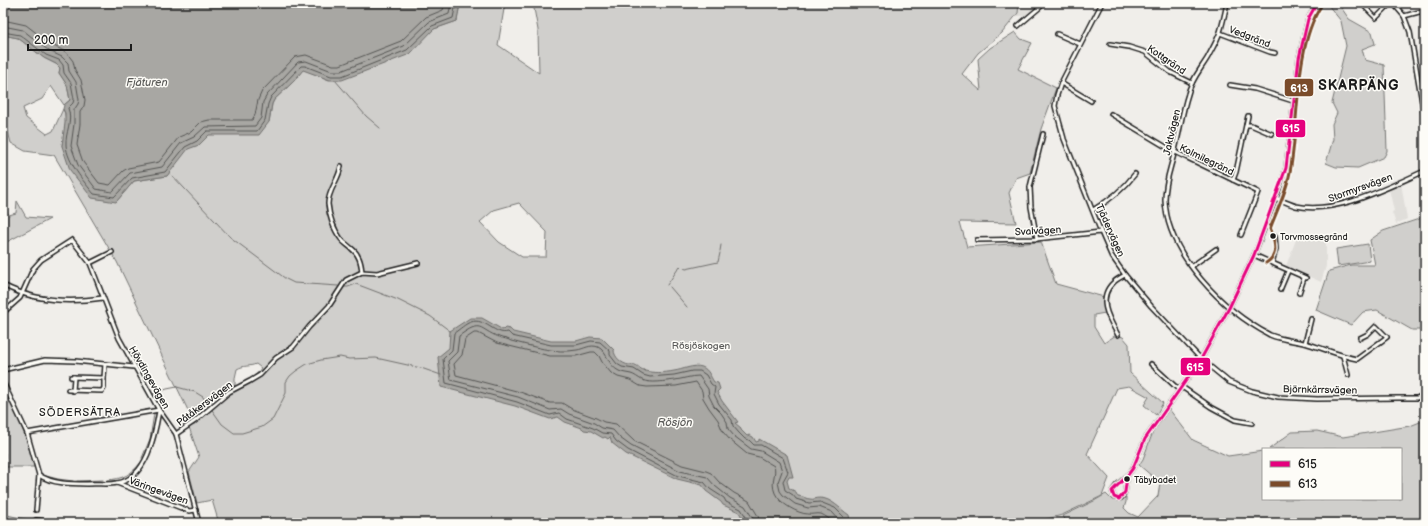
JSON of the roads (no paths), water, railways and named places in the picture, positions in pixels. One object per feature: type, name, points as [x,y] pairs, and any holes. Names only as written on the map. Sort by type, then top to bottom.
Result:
[{"type":"street","points":[[1018,26],[1045,3]]},
{"type":"street","name":"Tjädervägen","points":[[1102,3],[1080,44],[1056,95],[1055,106],[1064,139],[1111,255],[1125,275],[1151,306],[1201,359]]},
{"type":"street","name":"Jaktvägen","points":[[1227,3],[1220,33],[1188,93],[1166,181],[1165,201],[1175,240],[1192,266],[1211,290],[1229,308],[1248,322],[1272,336],[1305,343],[1343,356],[1358,359],[1387,337],[1376,326],[1368,334],[1360,338]]},
{"type":"street","points":[[1361,3],[1376,18],[1392,3],[1404,16],[1410,32],[1425,120]]},
{"type":"street","points":[[1127,476],[1125,492],[1121,498],[1114,497],[1112,491],[1133,468],[1144,439],[1201,359],[1229,308],[1254,255],[1286,168],[1299,58],[1308,19],[1316,4]]},
{"type":"street","points":[[1404,16],[1425,12]]},
{"type":"street","name":"Vedgränd","points":[[1220,33],[1275,53]]},
{"type":"street","points":[[1057,34],[1080,44]]},
{"type":"street","name":"Kottgränd","points":[[1110,44],[1129,46],[1145,52],[1170,72],[1192,83]]},
{"type":"street","points":[[1062,83],[1091,101]]},
{"type":"street","points":[[1230,84],[1254,89],[1293,101]]},
{"type":"street","name":"Kolmilegränd","points":[[1111,114],[1174,152],[1258,192],[1241,235]]},
{"type":"street","points":[[1233,180],[1248,116]]},
{"type":"street","points":[[1246,125],[1250,125],[1272,134]]},
{"type":"street","points":[[1037,239],[1030,187],[1042,134]]},
{"type":"street","points":[[342,166],[340,174],[329,195],[328,204],[330,216],[341,240],[355,251],[361,262],[362,272]]},
{"type":"street","name":"Stormyrsvägen","points":[[1276,198],[1297,206],[1328,208],[1349,202],[1425,171]]},
{"type":"street","points":[[1093,210],[1111,200],[1135,174]]},
{"type":"street","name":"Svalvägen","points":[[976,240],[1037,239],[1101,232]]},
{"type":"street","points":[[1272,235],[1275,236],[1276,249],[1272,263]]},
{"type":"street","name":"Hövdingevägen","points":[[22,294],[33,269],[41,260],[72,240],[90,263],[119,338],[134,367],[159,410],[176,434],[199,523]]},
{"type":"street","points":[[1192,266],[1216,249]]},
{"type":"street","points":[[90,263],[112,252]]},
{"type":"street","points":[[1254,255],[1305,278],[1299,293]]},
{"type":"street","name":"Påtåkersvägen","points":[[176,434],[195,421],[229,392],[260,375],[276,358],[293,347],[329,306],[344,282],[354,275],[362,272],[377,273],[418,263]]},
{"type":"street","points":[[1280,290],[1288,271]]},
{"type":"street","points":[[1118,335],[1110,321],[1105,304],[1107,291],[1113,282],[1125,275]]},
{"type":"street","points":[[3,285],[22,294],[42,299],[59,301],[103,298]]},
{"type":"street","points":[[3,313],[20,298],[22,294]]},
{"type":"street","points":[[1305,343],[1311,319]]},
{"type":"street","points":[[1343,356],[1348,375]]},
{"type":"street","name":"Björnkärrsvägen","points":[[1201,359],[1229,382],[1252,391],[1278,397],[1317,399],[1417,398],[1425,394]]},
{"type":"street","points":[[3,370],[45,360],[76,361],[134,367]]},
{"type":"street","points":[[68,390],[102,391],[104,388],[104,364]]},
{"type":"street","points":[[1151,364],[1177,388],[1181,388],[1235,420],[1252,423]]},
{"type":"street","points":[[73,391],[72,377],[104,378]]},
{"type":"street","points":[[3,382],[27,433],[39,475],[36,510]]},
{"type":"street","points":[[27,433],[159,410],[154,436],[148,453],[141,466],[127,480],[117,483],[76,484],[47,479],[39,475]]},
{"type":"street","name":"Väringevägen","points":[[117,483],[190,511],[196,510]]},
{"type":"street","points":[[36,520],[59,523]]},
{"type":"water","name":"Fjäturen","points":[[3,3],[460,3],[457,21],[434,29],[410,54],[342,80],[330,80],[303,70],[274,100],[269,122],[259,135],[209,135],[199,145],[188,149],[167,176],[134,181],[116,202],[92,198],[70,170],[62,146],[65,123],[65,113],[63,109],[64,105],[70,100],[67,85],[59,73],[60,68],[56,64],[44,58],[18,38],[3,35]]},
{"type":"water","name":"Rösjön","points":[[470,318],[482,318],[503,330],[505,328],[510,329],[513,332],[551,341],[576,341],[590,337],[602,338],[614,350],[615,355],[621,362],[629,365],[636,365],[645,371],[663,372],[699,366],[704,368],[708,371],[714,382],[718,383],[720,389],[717,392],[738,422],[735,423],[741,428],[741,430],[747,436],[749,435],[753,437],[756,442],[759,441],[759,439],[787,455],[793,477],[789,477],[787,481],[789,488],[796,492],[798,496],[807,499],[824,498],[828,500],[849,515],[850,520],[857,523],[745,523],[739,512],[723,505],[706,491],[702,485],[677,479],[626,454],[612,443],[610,437],[608,439],[605,437],[603,438],[591,431],[584,430],[565,422],[558,417],[550,419],[515,406],[441,387],[438,357],[449,348],[450,331]]},
{"type":"waterway","points":[[335,80],[366,116],[380,128]]},
{"type":"waterway","points":[[170,173],[230,237],[286,279],[294,283],[338,286]]},
{"type":"waterway","points":[[720,251],[721,245]]},
{"type":"waterway","points":[[684,268],[686,269],[718,262],[720,253]]},
{"type":"waterway","points":[[667,285],[680,266],[681,267]]},
{"type":"waterway","points":[[344,287],[356,284],[398,300],[430,316],[450,331]]},
{"type":"waterway","points":[[670,287],[687,307]]},
{"type":"waterway","points":[[153,394],[177,387],[195,392],[203,397],[222,424],[234,433],[242,433],[262,427],[273,419],[286,393],[286,382],[290,376],[307,364],[340,357],[349,359],[376,358],[421,368],[441,375]]},
{"type":"waterway","points":[[142,458],[150,439],[154,414]]},
{"type":"waterway","points":[[107,480],[118,479],[126,476],[141,462]]},
{"type":"waterway","points":[[42,475],[73,481]]},
{"type":"waterway","points":[[77,481],[103,480]]},
{"type":"place","name":"Torvmossegränd","points":[[1273,236]]},
{"type":"place","name":"Täbybadet","points":[[1127,479]]},
{"type":"district","name":"SKARPÄNG","points":[[1359,85]]},
{"type":"district","name":"SÖDERSÄTRA","points":[[80,412]]},
{"type":"park label","name":"Rösjöskogen","points":[[701,345]]}]
